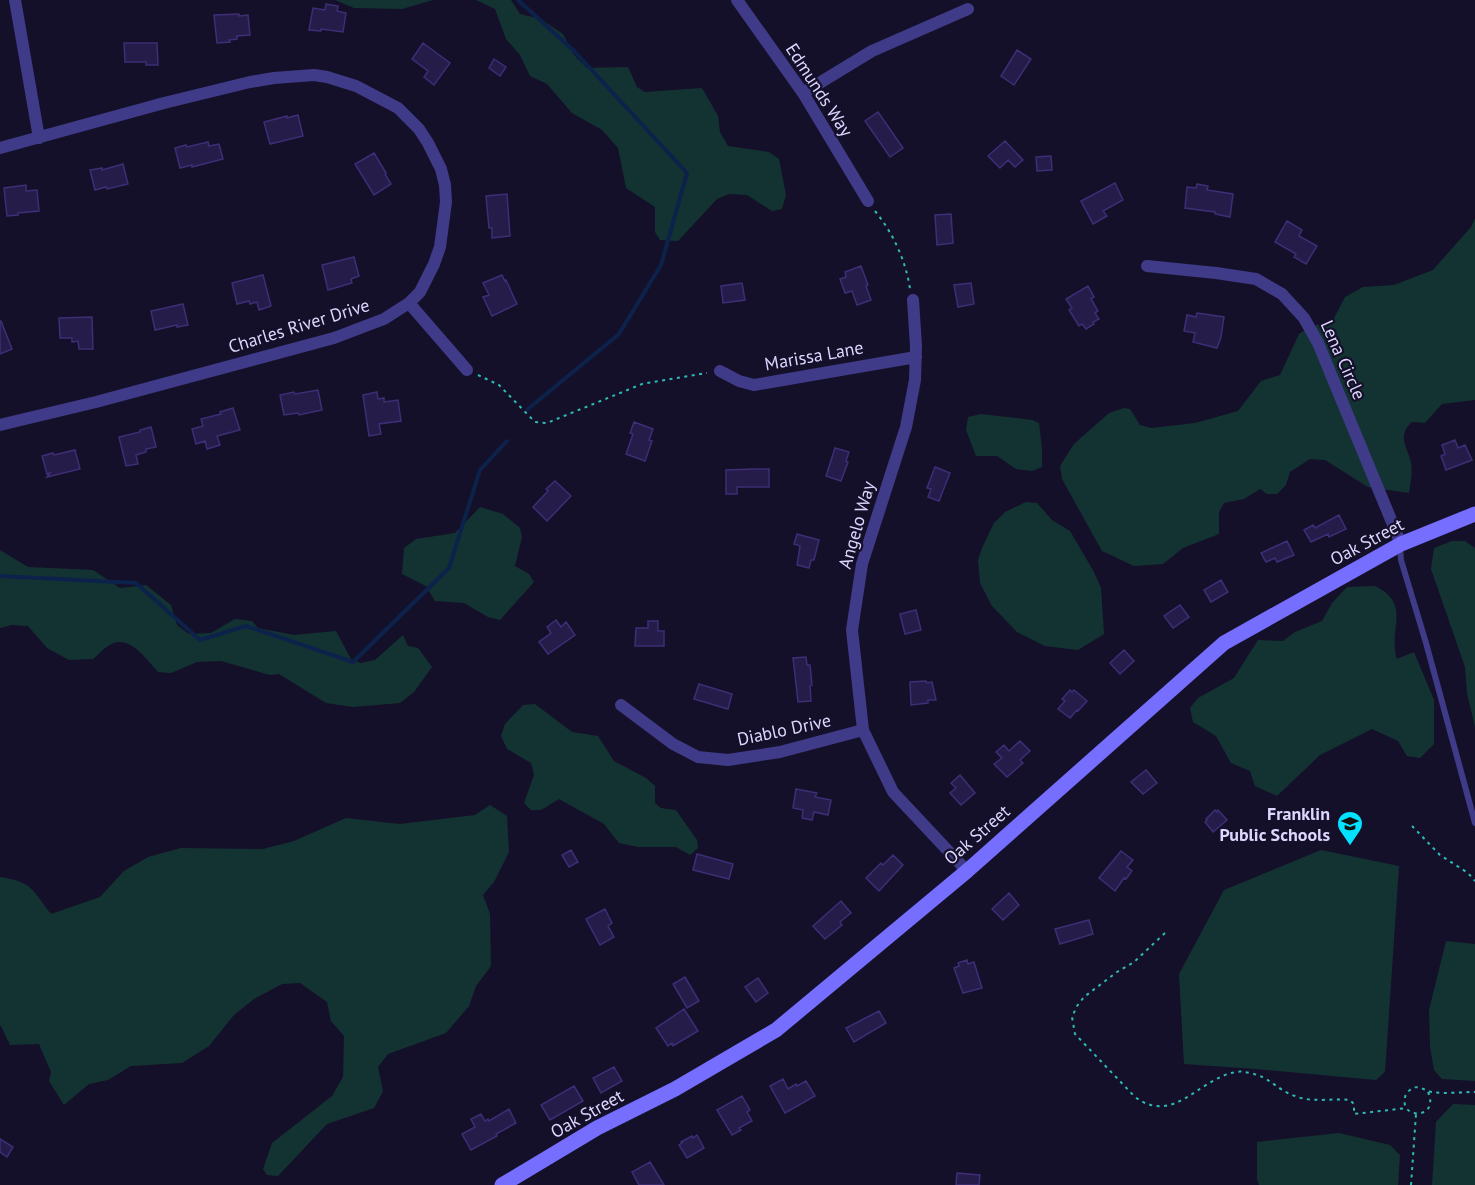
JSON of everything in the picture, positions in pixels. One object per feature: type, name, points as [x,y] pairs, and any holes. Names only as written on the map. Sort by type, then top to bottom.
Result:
[{"type":"main road","name":"Oak Street","points":[[501,1185],[597,1128],[675,1089],[776,1030],[967,871],[1224,643],[1401,544],[1475,514]]},
{"type":"street","points":[[15,0],[39,138]]},
{"type":"street","name":"Edmunds Way","points":[[737,0],[803,93],[868,201]]},
{"type":"street","points":[[803,93],[872,51],[968,9]]},
{"type":"street","name":"Charles River Drive","points":[[0,148],[250,82],[314,75],[356,86],[398,108],[419,129],[428,143],[441,169],[446,202],[440,247],[420,292],[409,303],[384,319],[334,338],[96,402],[0,425]]},
{"type":"street","name":"Lena Circle","points":[[1147,266],[1256,279],[1282,294],[1297,310],[1318,343],[1401,544]]},
{"type":"street","name":"Angelo Way","points":[[913,300],[915,380],[906,427],[862,564],[852,630],[863,730],[893,792],[967,871]]},
{"type":"street","points":[[409,303],[467,369]]},
{"type":"street","name":"Marissa Lane","points":[[720,371],[739,381],[754,385],[916,357]]},
{"type":"street","name":"Diablo Drive","points":[[621,705],[673,744],[698,757],[728,760],[780,752],[863,730]]},
{"type":"lane","points":[[1401,544],[1401,560],[1473,806],[1475,823]]},
{"type":"path","points":[[868,201],[893,236],[907,272],[913,300]]},
{"type":"path","points":[[467,369],[499,385],[535,422],[547,423],[642,384],[720,371]]},
{"type":"path","points":[[1412,826],[1440,855],[1468,873],[1475,881]]},
{"type":"path","points":[[1165,933],[1134,962],[1084,997],[1072,1017],[1075,1034],[1135,1097],[1142,1102],[1160,1107],[1170,1106],[1220,1078],[1241,1071],[1266,1077],[1295,1096],[1311,1099],[1350,1100],[1354,1104],[1354,1114],[1407,1108]]},
{"type":"path","points":[[1428,1092],[1431,1101],[1428,1109],[1421,1114],[1412,1113],[1404,1102],[1409,1090],[1413,1088],[1421,1088],[1428,1092],[1475,1092]]},
{"type":"path","points":[[1411,1185],[1416,1114]]},
{"type":"green space","points":[[335,0],[433,0],[402,9],[354,8]]},
{"type":"green space","points":[[476,0],[511,0],[520,14],[541,19],[563,34],[574,55],[587,68],[628,67],[637,87],[645,92],[702,88],[718,116],[720,132],[728,146],[769,152],[779,159],[786,195],[782,209],[772,211],[747,195],[729,194],[717,199],[678,241],[660,240],[655,232],[655,207],[626,188],[618,148],[602,130],[572,113],[547,84],[530,76],[520,55],[506,39],[495,9]]},
{"type":"green space","points":[[1475,218],[1475,400],[1442,404],[1425,423],[1412,422],[1407,427],[1404,442],[1412,467],[1409,493],[1368,487],[1325,460],[1310,459],[1290,472],[1286,485],[1277,494],[1267,494],[1260,489],[1244,499],[1224,503],[1219,512],[1219,534],[1183,548],[1163,564],[1134,566],[1102,551],[1062,479],[1060,466],[1074,444],[1109,413],[1124,408],[1130,409],[1140,425],[1151,428],[1195,423],[1238,411],[1261,381],[1280,375],[1299,334],[1310,327],[1333,320],[1345,297],[1363,287],[1394,285],[1433,270],[1471,227]]},
{"type":"green space","points":[[981,414],[1032,420],[1039,423],[1042,467],[1032,471],[1016,469],[997,456],[976,456],[966,430],[968,417]]},
{"type":"green space","points":[[1026,502],[1037,503],[1052,520],[1070,531],[1101,588],[1104,634],[1078,650],[1045,646],[1017,632],[992,606],[980,583],[978,560],[994,523],[1005,512]]},
{"type":"green space","points":[[480,507],[503,514],[520,528],[522,537],[515,566],[529,574],[534,582],[500,620],[488,617],[464,603],[435,601],[426,586],[402,574],[404,548],[416,539],[455,533]]},
{"type":"green space","points":[[1452,541],[1465,541],[1475,548],[1475,727],[1467,693],[1465,667],[1431,569],[1434,548]]},
{"type":"green space","points":[[0,550],[28,567],[93,570],[120,588],[146,585],[171,605],[177,625],[189,634],[211,633],[235,619],[252,621],[258,628],[294,635],[336,631],[351,659],[361,663],[375,660],[403,635],[408,646],[418,648],[432,667],[414,692],[400,703],[353,707],[326,703],[279,674],[270,675],[221,661],[197,662],[171,673],[158,672],[142,654],[123,642],[108,646],[93,659],[69,660],[47,648],[28,626],[12,625],[0,628]]},
{"type":"green space","points":[[1375,586],[1393,601],[1396,610],[1397,659],[1414,652],[1434,700],[1434,744],[1420,758],[1407,756],[1398,741],[1372,729],[1320,755],[1277,796],[1255,786],[1250,771],[1231,763],[1216,736],[1193,722],[1190,708],[1198,698],[1234,678],[1258,640],[1283,641],[1295,632],[1322,621],[1332,603],[1347,587]]},
{"type":"green space","points":[[535,704],[572,732],[598,736],[614,761],[646,778],[655,786],[655,803],[661,808],[676,810],[697,840],[698,848],[690,855],[676,847],[638,847],[619,843],[604,824],[559,799],[541,810],[531,810],[524,803],[534,775],[531,763],[507,749],[501,736],[505,724],[523,705]]},
{"type":"green space","points":[[490,805],[507,816],[509,852],[494,882],[483,895],[490,914],[491,966],[476,986],[469,1006],[446,1033],[388,1054],[378,1067],[383,1091],[374,1108],[327,1124],[278,1176],[267,1175],[263,1169],[272,1143],[332,1096],[343,1077],[344,1036],[331,1021],[327,1002],[300,983],[282,984],[254,999],[234,1015],[209,1046],[182,1063],[131,1066],[108,1080],[89,1084],[64,1105],[49,1081],[51,1072],[39,1044],[10,1045],[0,1026],[0,877],[31,888],[51,914],[100,897],[124,871],[148,857],[181,848],[263,849],[294,841],[346,818],[400,824],[475,815]]},
{"type":"green space","points":[[1321,850],[1399,866],[1385,1072],[1376,1080],[1184,1064],[1179,974],[1224,890]]},
{"type":"green space","points":[[1446,941],[1475,944],[1475,1081],[1442,1079],[1434,1070],[1430,1047],[1429,1010]]},
{"type":"green space","points":[[1453,1104],[1475,1105],[1475,1185],[1432,1185],[1436,1122]]},
{"type":"green space","points":[[1339,1133],[1390,1145],[1400,1155],[1398,1185],[1259,1185],[1257,1142]]},
{"type":"building","points":[[326,4],[338,6],[337,11],[346,13],[343,32],[309,30],[313,8],[325,10]]},
{"type":"building","points":[[239,14],[239,16],[248,15],[250,35],[237,36],[237,39],[229,40],[230,42],[217,43],[214,15]]},
{"type":"building","points":[[124,43],[157,43],[158,65],[146,65],[146,62],[125,62]]},
{"type":"building","points":[[423,43],[450,63],[434,85],[424,77],[428,71],[412,59]]},
{"type":"building","points":[[1017,50],[1031,59],[1014,85],[1001,76]]},
{"type":"building","points":[[494,59],[506,67],[500,76],[489,68]]},
{"type":"building","points":[[878,112],[903,148],[890,157],[865,121]]},
{"type":"building","points":[[298,115],[303,136],[270,144],[264,122]]},
{"type":"building","points":[[1005,141],[1023,160],[1015,167],[1008,160],[1000,168],[988,156]]},
{"type":"building","points":[[208,142],[209,146],[219,144],[223,159],[180,168],[175,148]]},
{"type":"building","points":[[374,153],[391,184],[374,195],[355,164]]},
{"type":"building","points":[[1051,156],[1052,170],[1037,171],[1036,157]]},
{"type":"building","points":[[123,164],[128,184],[95,190],[90,170],[102,168],[102,170]]},
{"type":"building","points":[[1115,183],[1123,200],[1103,211],[1107,216],[1093,224],[1081,201]]},
{"type":"building","points":[[1197,184],[1208,186],[1207,190],[1233,194],[1230,217],[1215,214],[1215,212],[1185,208],[1187,187],[1196,188]]},
{"type":"building","points":[[26,185],[26,191],[37,190],[39,211],[7,216],[4,188]]},
{"type":"building","points":[[507,194],[510,236],[492,238],[486,196]]},
{"type":"building","points":[[951,214],[953,243],[937,245],[935,215]]},
{"type":"building","points":[[1287,221],[1302,230],[1299,236],[1317,246],[1306,264],[1294,257],[1296,254],[1275,242]]},
{"type":"building","points":[[354,257],[359,276],[351,279],[352,283],[328,290],[322,265]]},
{"type":"building","points":[[861,266],[871,300],[857,305],[852,291],[845,293],[840,279],[846,277],[845,272]]},
{"type":"building","points":[[263,275],[271,306],[259,310],[257,302],[237,304],[232,283]]},
{"type":"building","points":[[502,275],[517,304],[492,316],[483,297],[489,295],[483,283]]},
{"type":"building","points":[[742,283],[745,300],[723,303],[721,286]]},
{"type":"building","points":[[971,283],[974,304],[958,307],[954,285]]},
{"type":"building","points":[[1088,286],[1094,297],[1091,299],[1098,311],[1095,313],[1099,319],[1086,329],[1082,324],[1079,326],[1069,310],[1072,308],[1066,299]]},
{"type":"building","points":[[183,304],[188,325],[155,330],[151,311]]},
{"type":"building","points":[[1197,313],[1224,317],[1217,348],[1193,342],[1195,333],[1184,331],[1187,315],[1196,317]]},
{"type":"building","points":[[92,317],[93,349],[79,349],[78,341],[72,342],[72,338],[60,338],[59,318]]},
{"type":"building","points":[[0,321],[12,349],[0,354]]},
{"type":"building","points":[[318,390],[322,410],[299,415],[298,413],[284,415],[280,395]]},
{"type":"building","points":[[377,392],[378,399],[384,398],[384,402],[398,400],[401,421],[379,424],[381,434],[369,436],[363,395]]},
{"type":"building","points":[[233,408],[240,430],[217,436],[220,445],[207,449],[205,441],[196,444],[192,429],[203,426],[201,419]]},
{"type":"building","points":[[634,422],[653,429],[649,440],[652,441],[645,461],[626,454],[633,434],[630,433]]},
{"type":"building","points":[[151,427],[156,447],[146,449],[146,452],[136,455],[138,464],[126,466],[119,437]]},
{"type":"building","points":[[1455,440],[1458,448],[1465,445],[1472,460],[1446,470],[1441,456],[1445,454],[1442,445]]},
{"type":"building","points":[[835,448],[849,452],[841,481],[826,476]]},
{"type":"building","points":[[75,450],[80,469],[47,477],[50,473],[47,474],[42,456]]},
{"type":"building","points":[[935,467],[950,473],[939,501],[928,497],[931,489],[927,488]]},
{"type":"building","points":[[769,469],[769,487],[737,487],[737,494],[726,494],[726,470]]},
{"type":"building","points":[[555,481],[571,496],[547,521],[533,507]]},
{"type":"building","points":[[1339,515],[1346,529],[1311,542],[1304,530],[1313,525],[1315,528]]},
{"type":"building","points":[[797,534],[819,540],[814,560],[811,560],[809,568],[797,565],[800,546],[794,544]]},
{"type":"building","points":[[1287,541],[1294,555],[1277,562],[1275,558],[1266,562],[1261,553]]},
{"type":"building","points":[[1221,580],[1228,592],[1211,602],[1204,590]]},
{"type":"building","points":[[1180,605],[1189,617],[1173,628],[1164,616]]},
{"type":"building","points":[[916,610],[921,630],[905,634],[900,614]]},
{"type":"building","points":[[556,620],[561,627],[566,622],[575,635],[548,654],[539,642],[551,633],[547,627]]},
{"type":"building","points":[[648,621],[658,621],[658,631],[664,631],[664,646],[635,646],[636,628],[648,628]]},
{"type":"building","points":[[1124,650],[1134,661],[1120,674],[1110,663]]},
{"type":"building","points":[[806,657],[807,665],[810,665],[811,701],[798,702],[793,658]]},
{"type":"building","points":[[926,681],[927,683],[932,682],[936,700],[911,705],[910,682]]},
{"type":"building","points":[[699,684],[732,694],[728,709],[694,699]]},
{"type":"building","points":[[1070,690],[1072,692],[1074,690],[1087,701],[1070,718],[1058,709],[1065,701],[1062,699]]},
{"type":"building","points":[[1020,741],[1030,751],[1020,760],[1023,763],[1007,777],[994,764],[1002,758],[996,752],[1004,745],[1009,751]]},
{"type":"building","points":[[1146,770],[1157,783],[1143,794],[1131,782]]},
{"type":"building","points":[[960,775],[975,793],[961,805],[950,793],[956,788],[951,783]]},
{"type":"building","points":[[796,789],[817,793],[815,797],[831,800],[828,815],[814,812],[812,820],[802,818],[803,810],[793,808]]},
{"type":"building","points":[[1215,810],[1217,812],[1218,810],[1227,820],[1213,832],[1205,822]]},
{"type":"building","points":[[571,850],[578,862],[569,867],[562,855]]},
{"type":"building","points":[[1121,851],[1133,860],[1127,867],[1132,871],[1115,891],[1099,878]]},
{"type":"building","points":[[697,854],[733,864],[729,879],[693,870]]},
{"type":"building","points":[[893,855],[903,865],[879,891],[866,878]]},
{"type":"building","points":[[1009,893],[1019,905],[1003,920],[992,909]]},
{"type":"building","points":[[841,901],[851,913],[840,922],[842,925],[825,939],[813,926]]},
{"type":"building","points":[[605,909],[612,923],[608,926],[614,937],[600,945],[586,919]]},
{"type":"building","points":[[1089,920],[1093,934],[1060,944],[1055,929]]},
{"type":"building","points":[[967,960],[968,964],[974,962],[982,988],[963,993],[954,968],[959,966],[958,963]]},
{"type":"building","points":[[685,977],[699,1001],[687,1008],[673,984]]},
{"type":"building","points":[[758,978],[768,993],[756,1002],[745,987]]},
{"type":"building","points":[[684,1009],[698,1031],[673,1046],[672,1043],[668,1046],[656,1028]]},
{"type":"building","points":[[879,1011],[886,1023],[854,1042],[846,1028]]},
{"type":"building","points":[[614,1067],[622,1081],[601,1093],[593,1078]]},
{"type":"building","points":[[783,1079],[788,1089],[806,1081],[815,1096],[785,1113],[770,1086]]},
{"type":"building","points":[[574,1086],[583,1101],[550,1120],[541,1105]]},
{"type":"building","points":[[742,1096],[750,1110],[747,1112],[752,1121],[732,1135],[717,1110]]},
{"type":"building","points":[[509,1109],[516,1123],[471,1150],[462,1134],[475,1127],[471,1119],[481,1114],[485,1121],[488,1119],[489,1121]]},
{"type":"building","points":[[697,1135],[704,1148],[687,1158],[679,1145]]},
{"type":"building","points":[[0,1139],[13,1147],[7,1157],[0,1152]]},
{"type":"building","points":[[650,1162],[664,1185],[639,1185],[632,1172]]},
{"type":"building","points":[[957,1173],[980,1175],[979,1185],[956,1185]]},
{"type":"waterway","points":[[518,0],[575,52],[687,173],[661,265],[619,334],[528,409]]},
{"type":"waterway","points":[[0,576],[136,583],[200,640],[246,626],[353,662],[449,568],[480,470],[507,441]]},
{"type":"place","name":"Franklin Public Schools","points":[[1350,847]]}]
